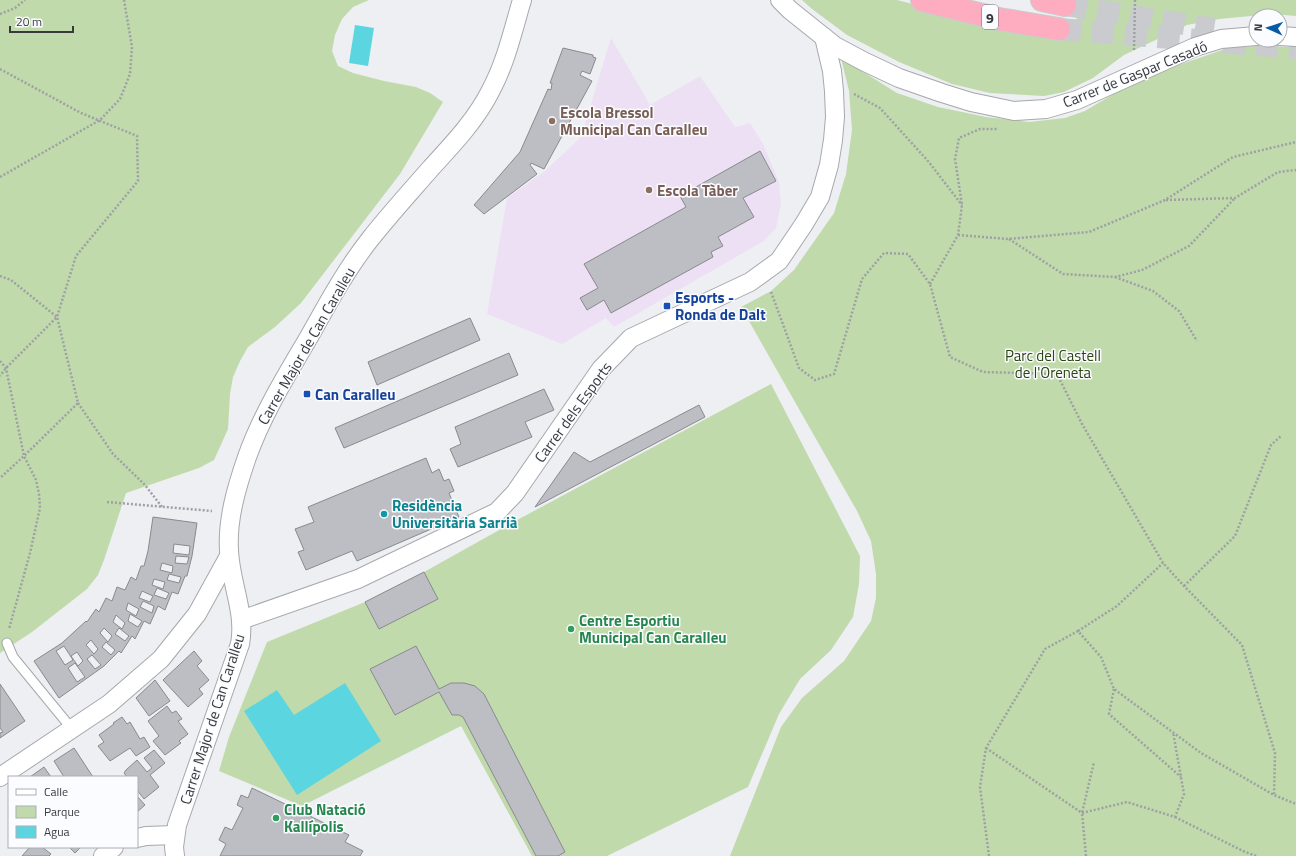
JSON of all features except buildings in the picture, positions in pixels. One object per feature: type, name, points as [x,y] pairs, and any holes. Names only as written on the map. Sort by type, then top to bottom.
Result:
[{"type":"highway","name":"9","points":[[922,0],[1000,19],[1059,30]]},
{"type":"highway","points":[[1042,0],[1065,5]]},
{"type":"street","name":"Carrer Major de Can Caralleu","points":[[176,856],[174,847],[175,835],[182,809],[240,644],[242,626],[229,556],[230,532],[237,489],[256,433],[280,386],[359,254],[388,218],[454,143],[481,108],[499,73],[514,30],[522,0]]},
{"type":"street","name":"Carrer de Gaspar Casadó","points":[[780,0],[790,10],[835,46],[865,62],[899,78],[971,102],[1014,111],[1046,109],[1077,100],[1195,47],[1221,39],[1248,37]]},
{"type":"street","name":"Carrer dels Esports","points":[[241,620],[358,579],[497,512],[515,493],[602,369],[631,338],[750,282],[779,261],[820,197],[829,165],[834,140],[834,91],[830,58],[824,37]]},
{"type":"street","points":[[0,776],[109,704],[161,659],[197,614],[229,556]]},
{"type":"street","points":[[138,838],[175,835]]},
{"type":"street","points":[[103,856],[113,848]]},
{"type":"lane","points":[[7,643],[13,657],[72,729]]},
{"type":"path","points":[[0,14],[15,8],[25,0]]},
{"type":"path","points":[[0,178],[100,120],[120,99],[130,74],[132,47],[124,0]]},
{"type":"path","points":[[1134,50],[1135,0]]},
{"type":"path","points":[[0,69],[81,112],[137,136],[138,181],[76,256],[57,317],[6,368],[0,376]]},
{"type":"path","points":[[834,91],[849,91],[880,108],[928,161],[962,205]]},
{"type":"path","points":[[930,284],[958,235],[962,205],[955,159],[959,138],[980,129],[1000,129]]},
{"type":"path","points":[[958,235],[1008,239],[1090,232],[1165,200],[1233,157],[1296,142]]},
{"type":"path","points":[[1115,277],[1142,270],[1188,246],[1235,198],[1278,172],[1296,170]]},
{"type":"path","points":[[1165,200],[1235,198]]},
{"type":"path","points":[[1008,239],[1063,274],[1115,277],[1153,291],[1179,311],[1197,341]]},
{"type":"path","points":[[763,272],[799,368],[815,380],[834,374],[862,279],[884,252],[908,254],[930,284],[950,357],[983,372],[1057,374],[1082,424],[1163,563],[1242,645],[1275,753],[1274,795]]},
{"type":"path","points":[[0,276],[11,280],[57,317],[78,403],[113,454],[145,485],[162,507]]},
{"type":"path","points":[[0,361],[6,368],[24,456],[36,480],[40,508],[30,553],[10,621],[7,643]]},
{"type":"path","points":[[0,478],[78,403]]},
{"type":"path","points":[[1184,586],[1235,536],[1271,445],[1281,436]]},
{"type":"path","points":[[107,502],[218,512]]},
{"type":"path","points":[[989,856],[980,787],[986,748],[1046,648],[1078,631],[1117,606],[1163,563]]},
{"type":"path","points":[[1078,631],[1101,657],[1114,689],[1201,753],[1274,795],[1296,804]]},
{"type":"path","points":[[1114,689],[1109,714],[1181,777]]},
{"type":"path","points":[[1173,732],[1184,794],[1175,817]]},
{"type":"path","points":[[986,748],[1082,813],[1127,802],[1175,817],[1245,852],[1257,856]]},
{"type":"path","points":[[1086,856],[1082,813],[1094,762]]},
{"type":"shaded area","name":"Escola Tàber","points":[[611,38],[650,105],[700,76],[735,127],[750,123],[763,144],[779,182],[781,204],[776,228],[764,241],[614,327],[606,318],[562,344],[487,314],[507,198],[545,171],[581,137]]},
{"type":"green space","points":[[0,0],[369,0],[353,7],[342,19],[335,35],[332,51],[338,66],[353,73],[416,87],[430,93],[443,102],[400,174],[301,303],[275,327],[248,347],[233,377],[230,394],[228,429],[214,460],[199,468],[126,493],[98,575],[87,589],[32,632],[0,653]]},
{"type":"green space","points":[[802,0],[897,0],[972,19],[1073,39],[1080,0],[1296,0],[1296,16],[1288,15],[1288,8],[1248,8],[1248,16],[1219,19],[1187,25],[1124,55],[1093,78],[1064,92],[1044,96],[990,93],[952,84],[899,62],[847,35]]},
{"type":"green space","name":"Parc del Castell de l'Oreneta","points":[[1248,47],[1296,47],[1296,856],[730,856],[781,727],[802,698],[844,661],[871,621],[876,598],[876,574],[871,541],[857,511],[741,307],[771,291],[794,270],[834,213],[846,174],[852,130],[849,91],[841,58],[897,93],[938,107],[986,117],[1029,122],[1065,118],[1085,111],[1127,86],[1179,65],[1222,50]]},
{"type":"green space","name":"Centre Esportiu Municipal Can Caralleu","points":[[771,384],[860,556],[859,584],[853,617],[831,650],[800,679],[779,714],[748,787],[607,856],[532,856],[461,726],[302,806],[219,771],[229,737],[267,642],[365,602],[424,572],[519,519]]},
{"type":"water","points":[[355,25],[374,28],[368,66],[349,63]]},
{"type":"water","points":[[345,683],[381,741],[297,795],[244,711],[277,690],[294,715]]},
{"type":"tunnel","points":[[1065,5],[1214,29]]},
{"type":"tunnel","points":[[1059,29],[1296,48]]},
{"type":"place","name":"Escola Bressol Municipal Can Caralleu","points":[[552,121]]},
{"type":"place","name":"Escola Tàber","points":[[649,190]]},
{"type":"place","name":"Esports - Ronda de Dalt","points":[[667,306]]},
{"type":"place","name":"Can Caralleu","points":[[307,394]]},
{"type":"place","name":"Residència Universitària Sarrià","points":[[384,514]]},
{"type":"place","name":"Centre Esportiu Municipal Can Caralleu","points":[[571,629]]},
{"type":"place","name":"Club Natació Kallípolis","points":[[276,818]]}]
